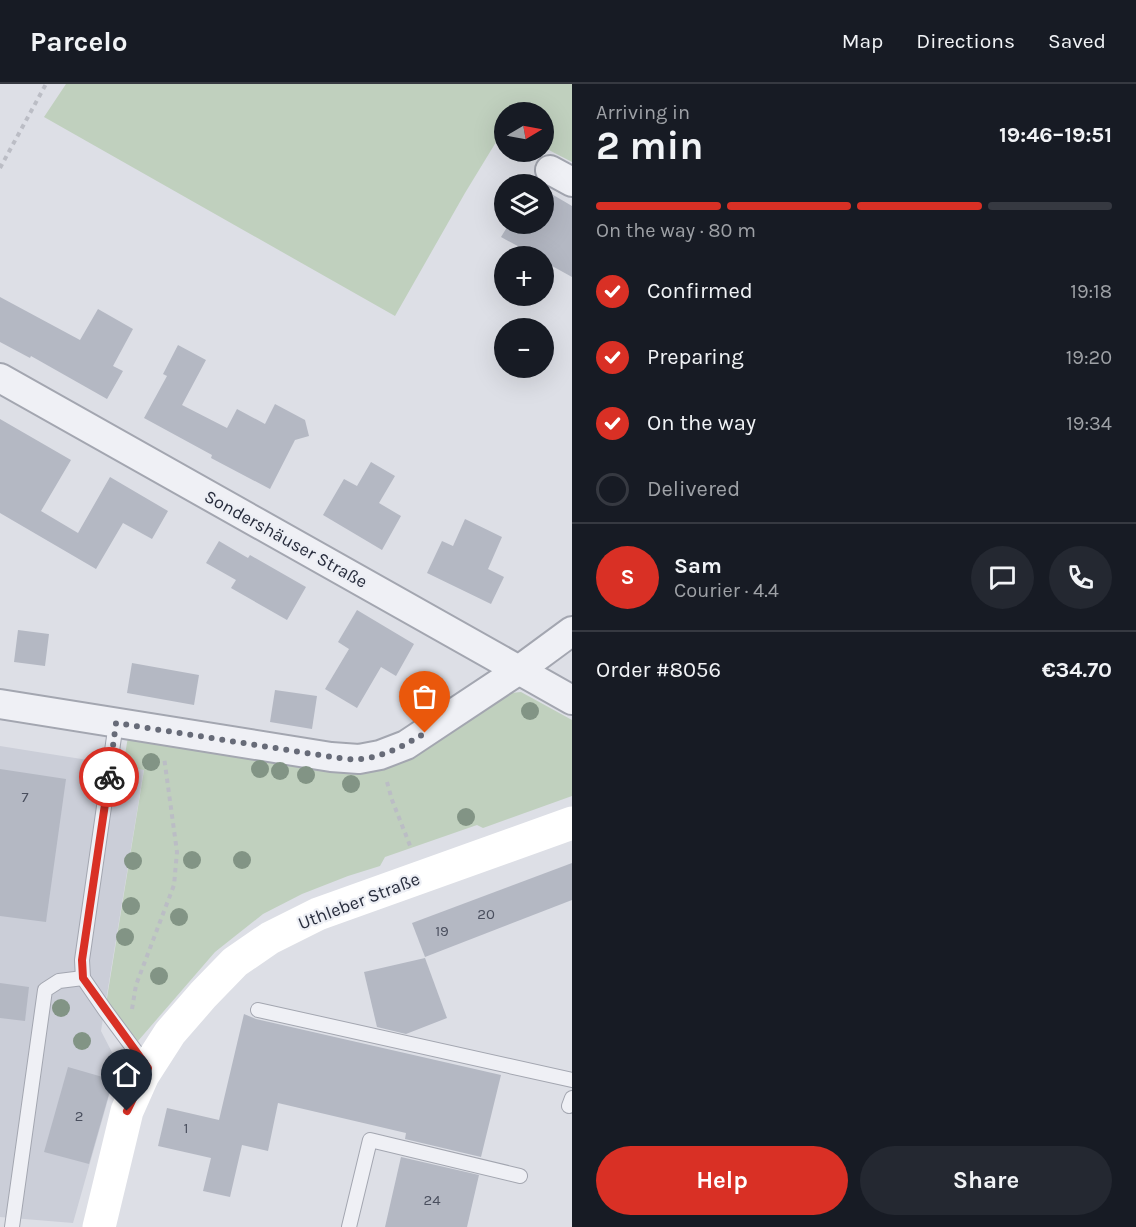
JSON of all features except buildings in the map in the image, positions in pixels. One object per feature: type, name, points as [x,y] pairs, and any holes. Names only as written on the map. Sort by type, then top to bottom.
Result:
[{"type":"street","name":"Sondershäuser Straße","points":[[0,378],[572,700]]},
{"type":"street","points":[[0,705],[332,757],[359,759],[380,755],[406,745],[519,670],[572,631]]},
{"type":"street","name":"Uthleber Straße","points":[[99,1227],[127,1111],[148,1068],[170,1034],[202,995],[235,962],[270,938],[318,914],[572,823]]},
{"type":"lane","points":[[116,723],[82,960],[83,978],[148,1068]]},
{"type":"lane","points":[[12,1227],[45,990],[59,981],[83,978]]},
{"type":"lane","points":[[258,1010],[572,1080]]},
{"type":"lane","points":[[349,1227],[370,1140],[520,1176]]},
{"type":"path","points":[[0,168],[46,84]]},
{"type":"path","points":[[127,1039],[136,985],[174,885],[177,852],[161,730]]},
{"type":"path","points":[[380,755],[392,800],[422,876]]},
{"type":"shaded area","points":[[0,746],[144,769],[101,1031],[118,1064],[73,1223],[0,1217]]},
{"type":"green space","points":[[66,84],[572,84],[572,162],[554,153],[554,102],[494,102],[494,145],[395,316],[44,117]]},
{"type":"green space","points":[[521,692],[572,720],[572,796],[483,828],[477,825],[385,857],[380,866],[302,894],[263,914],[215,952],[138,1041],[106,1004],[144,770],[123,766],[128,737],[371,770],[398,764],[511,693]]},
{"type":"way so far","points":[[109,777],[116,723],[332,757],[359,759],[380,755],[406,745],[425,733]]},
{"type":"route","points":[[109,777],[82,960],[83,978],[148,1068],[127,1111]]}]
